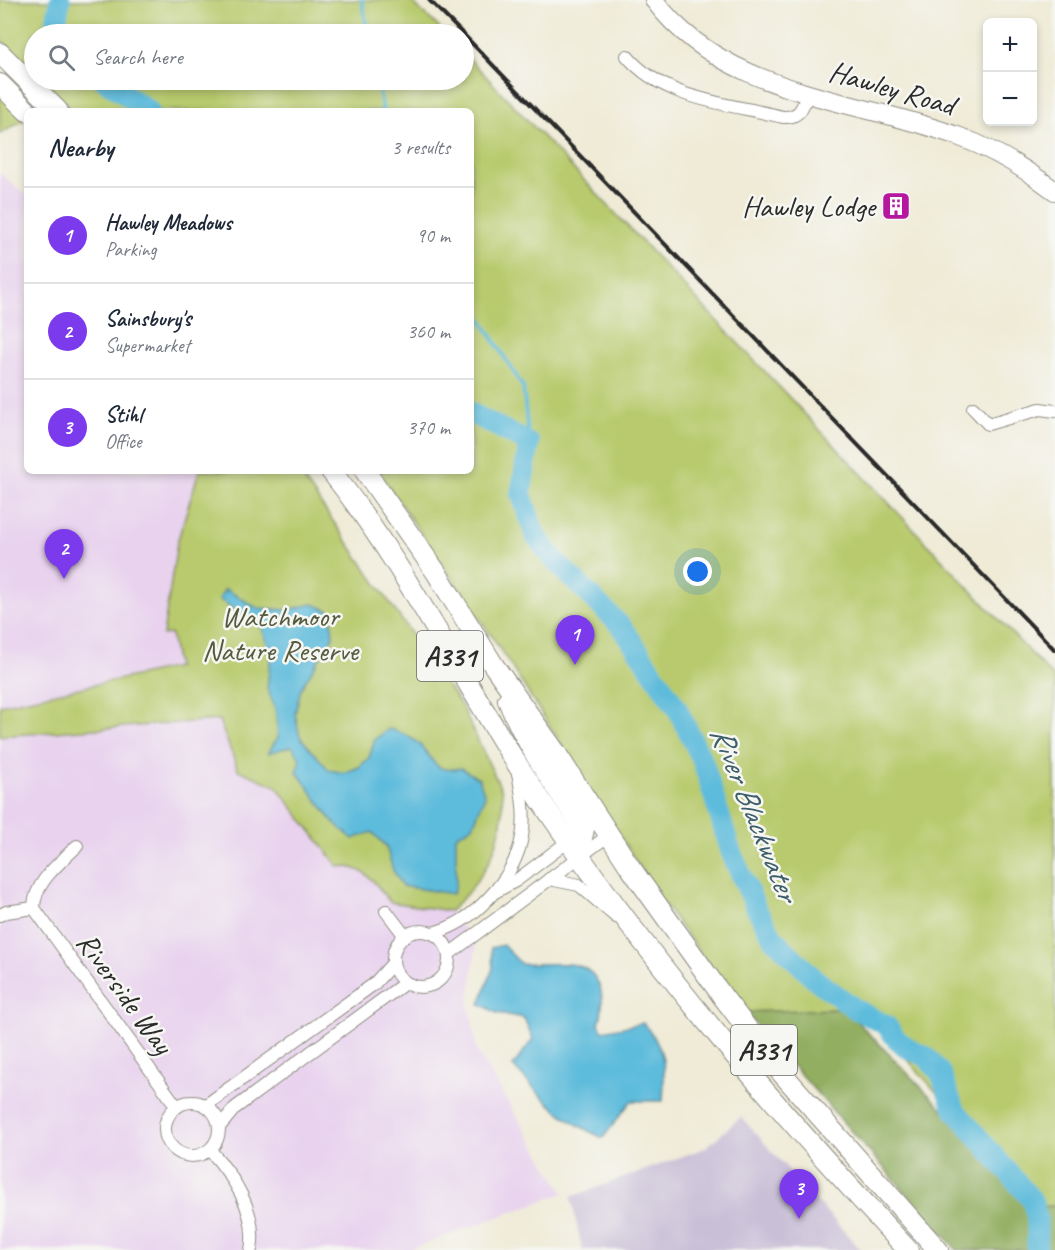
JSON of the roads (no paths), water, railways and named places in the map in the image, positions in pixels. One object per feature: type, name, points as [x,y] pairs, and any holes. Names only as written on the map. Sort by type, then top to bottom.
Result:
[{"type":"main road","name":"Hawley Road","points":[[654,0],[688,36],[711,52],[758,76],[807,94],[960,137],[1006,158],[1055,191]]},
{"type":"main road","points":[[0,53],[24,77]]},
{"type":"main road","points":[[0,84],[24,108]]},
{"type":"main road","points":[[37,90],[55,108]]},
{"type":"main road","name":"A331","points":[[333,474],[380,539],[516,764],[588,836],[689,951],[779,1070],[938,1250]]},
{"type":"main road","name":"A331","points":[[367,474],[436,572],[494,666],[515,717],[588,836],[645,945],[811,1143],[908,1250]]},
{"type":"street","name":"Hawley Road","points":[[627,56],[640,72],[660,85],[704,100],[783,117],[798,114],[807,94]]},
{"type":"street","points":[[973,408],[988,424],[1040,409],[1055,411]]},
{"type":"street","points":[[432,933],[458,924],[491,894],[514,861],[522,835],[523,803],[516,764]]},
{"type":"street","points":[[491,894],[588,836]]},
{"type":"street","points":[[449,954],[549,879],[588,836]]},
{"type":"street","points":[[2,909],[34,908],[36,892],[44,880],[77,846]]},
{"type":"street","points":[[549,879],[571,882],[585,888],[645,945]]},
{"type":"street","name":"Riverside Way","points":[[34,908],[177,1107]]},
{"type":"street","points":[[386,911],[405,936]]},
{"type":"street","points":[[423,931],[432,933],[444,944],[449,954],[449,965],[440,980],[423,987],[405,982],[397,974],[393,963],[396,947],[405,936],[423,931]]},
{"type":"street","points":[[206,1104],[374,984],[393,963]]},
{"type":"street","points":[[220,1126],[235,1108],[405,982]]},
{"type":"street","points":[[188,1102],[206,1104],[218,1117],[220,1133],[210,1150],[194,1156],[182,1154],[166,1139],[165,1125],[177,1107],[188,1102]]},
{"type":"street","points":[[210,1150],[250,1211],[254,1230],[251,1250]]},
{"type":"water","points":[[225,589],[257,608],[288,610],[313,604],[331,611],[333,637],[301,688],[295,714],[300,737],[329,770],[344,773],[359,767],[369,758],[375,739],[389,729],[416,741],[439,767],[461,768],[479,779],[485,796],[473,826],[456,836],[456,884],[453,894],[402,886],[393,870],[386,846],[372,832],[353,839],[333,822],[297,772],[300,758],[292,746],[268,753],[278,737],[275,708],[267,688],[271,654],[262,628],[219,599]]},
{"type":"water","points":[[503,945],[521,964],[577,965],[595,977],[601,992],[602,1008],[599,1024],[603,1031],[643,1023],[657,1041],[663,1059],[663,1101],[631,1101],[603,1138],[576,1124],[544,1099],[513,1066],[533,1039],[524,1018],[497,1013],[480,1004],[493,968],[491,948]]},
{"type":"waterway","name":"River Blackwater","points":[[56,24],[60,0]]},
{"type":"waterway","points":[[362,0],[366,24]]},
{"type":"waterway","name":"River Blackwater","points":[[119,90],[145,108]]},
{"type":"waterway","points":[[379,90],[382,108]]},
{"type":"waterway","points":[[474,308],[523,387],[529,443]]},
{"type":"waterway","name":"River Blackwater","points":[[474,415],[529,443],[521,493],[535,535],[556,562],[622,627],[677,708],[703,762],[731,852],[757,910],[774,939],[816,980],[857,1010],[886,1025],[898,1041],[927,1057],[941,1074],[954,1109],[1032,1200],[1037,1218],[1037,1250]]},
{"type":"railway","points":[[429,0],[453,24]]},
{"type":"railway","points":[[474,45],[1055,650]]},
{"type":"place","name":"Hawley Lodge","points":[[896,206]]},
{"type":"place","name":"Sainsbury's","points":[[64,579]]},
{"type":"place","name":"Hawley Meadows","points":[[575,665]]},
{"type":"place","name":"Stihl","points":[[799,1219]]},
{"type":"park label","name":"Watchmoor Nature Reserve","points":[[280,633]]}]
